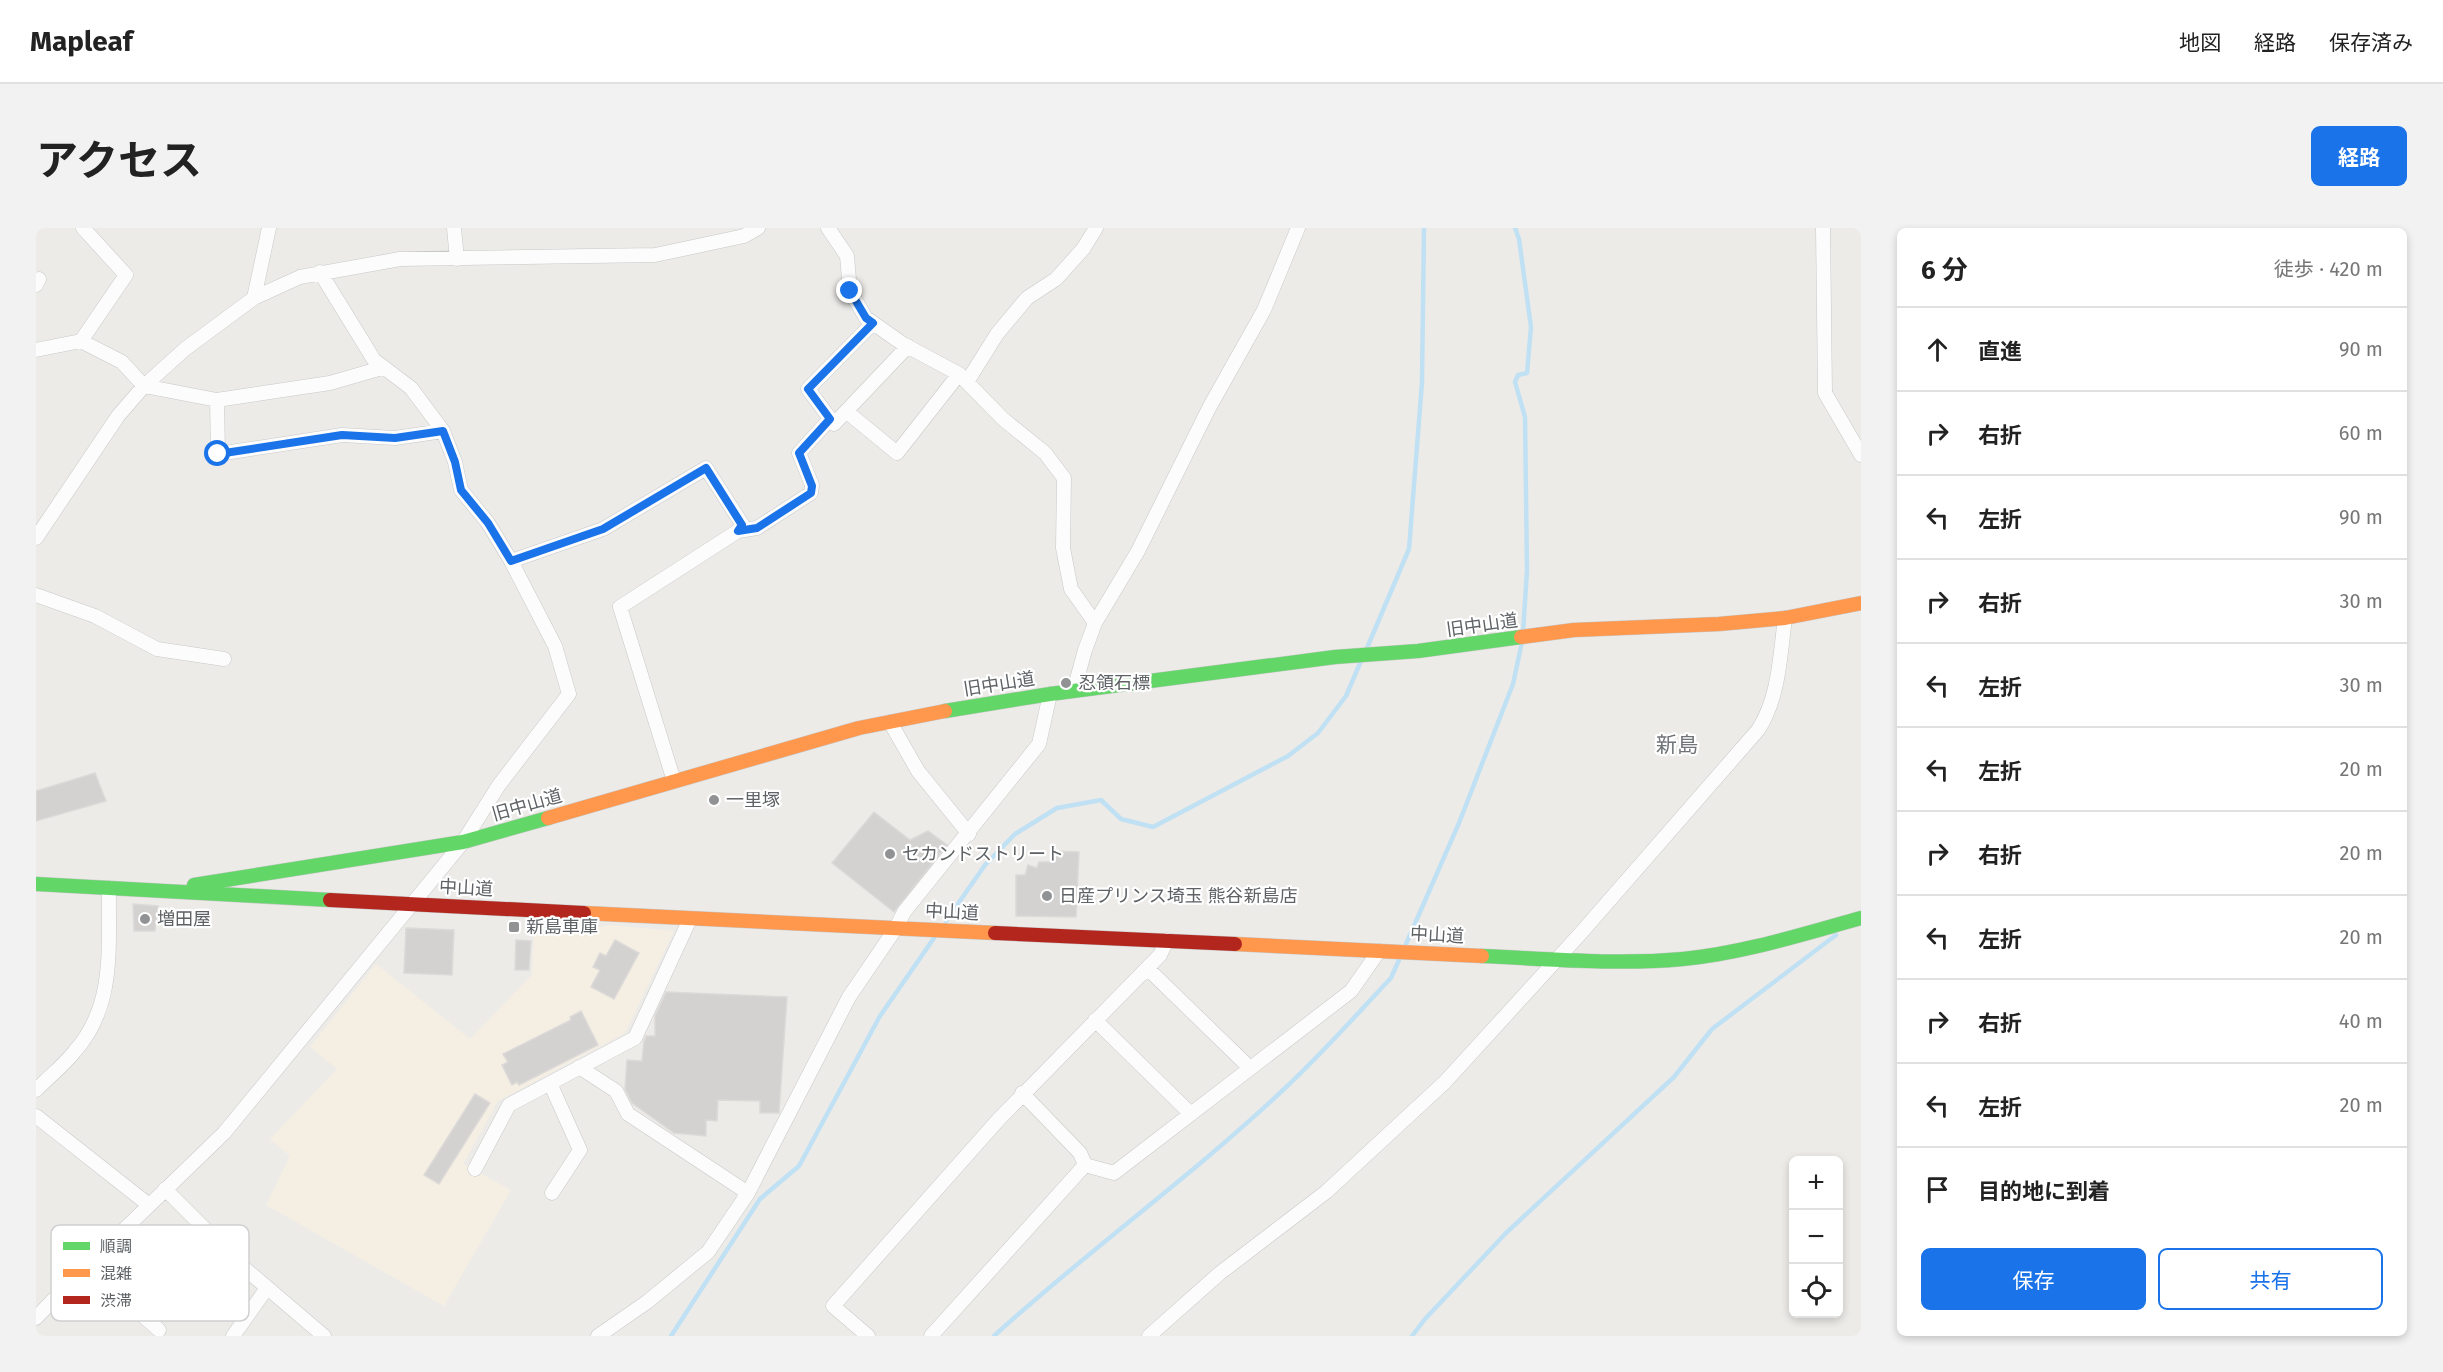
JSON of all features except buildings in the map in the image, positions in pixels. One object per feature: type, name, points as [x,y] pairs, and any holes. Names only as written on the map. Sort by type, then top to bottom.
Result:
[{"type":"main road","name":"旧中山道","points":[[159,891],[463,842],[849,731],[914,716],[1074,690],[1352,656],[1418,651],[1574,630],[1719,624],[1785,618],[1861,603]]},
{"type":"main road","name":"中山道","points":[[36,884],[690,919],[1599,961],[1683,959],[1742,950],[1861,918]]},
{"type":"street","points":[[81,341],[126,275],[83,228]]},
{"type":"street","points":[[254,298],[269,228]]},
{"type":"street","points":[[454,228],[457,259]]},
{"type":"street","points":[[36,538],[118,416],[144,386],[185,349],[254,298],[300,277],[400,259],[655,255],[744,236],[758,228]]},
{"type":"street","points":[[828,228],[847,256],[850,291],[866,318],[963,378],[1003,419],[1046,453],[1064,478],[1063,548],[1071,589],[1095,623]]},
{"type":"street","points":[[847,412],[897,453],[963,378],[1027,298],[1056,279],[1083,249],[1096,228]]},
{"type":"street","points":[[1074,690],[1095,623],[1138,551],[1209,408],[1264,310],[1298,228]]},
{"type":"street","points":[[1822,228],[1825,393],[1861,455]]},
{"type":"street","points":[[129,1225],[224,1134],[463,842],[499,785],[569,694],[555,646],[511,561],[488,523],[461,490],[455,462],[443,431],[411,388],[374,360],[320,272]]},
{"type":"street","points":[[873,323],[808,389],[834,424],[908,346]]},
{"type":"street","points":[[36,350],[81,341],[122,362],[144,386],[217,400],[330,383],[382,368]]},
{"type":"street","points":[[217,400],[218,454],[342,435],[395,438],[443,431]]},
{"type":"street","points":[[738,531],[757,528],[811,493],[812,486],[799,453],[830,419]]},
{"type":"street","points":[[511,561],[603,529],[706,468],[742,525],[738,531],[620,607],[674,782]]},
{"type":"street","points":[[36,595],[95,616],[157,649],[224,659]]},
{"type":"street","points":[[1149,1336],[1220,1273],[1326,1192],[1444,1082],[1556,959],[1758,730],[1768,715],[1785,618]]},
{"type":"street","points":[[598,1336],[647,1302],[708,1252],[748,1192],[849,997],[896,928],[904,912],[969,834],[1039,744],[1050,694]]},
{"type":"street","points":[[890,722],[918,771],[969,834]]},
{"type":"street","points":[[36,1090],[76,1051],[100,1009],[108,981],[109,888]]},
{"type":"street","points":[[475,1169],[508,1105],[635,1038],[690,919]]},
{"type":"street","points":[[868,1336],[834,1306],[1022,1093],[1160,955],[1167,940]]},
{"type":"street","points":[[1085,1165],[1114,1173],[1351,991],[1385,951]]},
{"type":"street","points":[[1147,968],[1250,1068]]},
{"type":"street","points":[[1095,1020],[1191,1114]]},
{"type":"street","points":[[579,1067],[616,1091],[628,1114],[748,1192]]},
{"type":"street","points":[[550,1083],[580,1150],[552,1193]]},
{"type":"street","points":[[1022,1093],[1080,1153],[1085,1165]]},
{"type":"street","points":[[36,1116],[149,1205]]},
{"type":"street","points":[[931,1336],[1085,1165]]},
{"type":"street","points":[[165,1189],[201,1225]]},
{"type":"street","points":[[249,1273],[324,1336]]},
{"type":"street","points":[[249,1313],[267,1288]]},
{"type":"street","points":[[36,1318],[42,1302]]},
{"type":"street","points":[[149,1321],[159,1330]]},
{"type":"street","points":[[233,1336],[244,1321]]},
{"type":"shaded area","points":[[609,925],[674,931],[625,1033],[498,1101],[463,1164],[511,1190],[444,1306],[266,1205],[290,1156],[270,1139],[337,1069],[310,1047],[376,964],[470,1039],[532,975],[534,929],[579,931]]},
{"type":"waterway","points":[[1367,648],[1409,549],[1422,382],[1424,228]]},
{"type":"waterway","points":[[1515,228],[1519,239],[1531,327],[1527,373],[1518,375],[1515,382],[1525,417],[1527,570],[1523,633]]},
{"type":"waterway","points":[[1406,944],[1459,823],[1513,684],[1522,642]]},
{"type":"waterway","points":[[946,921],[985,865],[1015,834],[1057,808],[1101,800],[1121,819],[1153,827],[1288,756],[1318,733],[1346,696],[1361,661]]},
{"type":"waterway","points":[[1412,1336],[1425,1319],[1506,1233],[1674,1077],[1712,1029],[1836,935]]},
{"type":"waterway","points":[[671,1336],[760,1199],[799,1166],[880,1016],[934,938]]},
{"type":"waterway","points":[[994,1336],[1065,1274],[1212,1153],[1283,1090],[1391,978],[1399,960]]},
{"type":"traffic: fast","points":[[945,711],[1050,694],[1335,657],[1418,651],[1521,637]]},
{"type":"traffic: fast","points":[[194,885],[463,842],[548,818]]},
{"type":"traffic: fast","points":[[36,884],[330,900]]},
{"type":"traffic: fast","points":[[1482,956],[1608,961],[1683,959],[1751,948],[1861,918]]},
{"type":"traffic: slow","points":[[1521,637],[1574,630],[1719,624],[1785,618],[1861,603]]},
{"type":"traffic: slow","points":[[548,818],[859,728],[945,711]]},
{"type":"traffic: slow","points":[[584,913],[995,933]]},
{"type":"traffic: slow","points":[[1235,944],[1482,956]]},
{"type":"traffic: jam","points":[[330,900],[584,913]]},
{"type":"traffic: jam","points":[[995,933],[1235,944]]},
{"type":"place","name":"忍領石標","points":[[1066,683]]},
{"type":"place","name":"一里塚","points":[[714,800]]},
{"type":"place","name":"セカンドストリート","points":[[890,854]]},
{"type":"place","name":"日産プリンス埼玉 熊谷新島店","points":[[1047,896]]},
{"type":"place","name":"増田屋","points":[[145,919]]},
{"type":"place","name":"新島車庫","points":[[514,927]]},
{"type":"district","name":"新島","points":[[1677,745]]},
{"type":"route","points":[[218,454],[342,435],[395,438],[443,431],[455,462],[461,490],[488,523],[511,561],[603,529],[706,468],[742,525],[738,531],[757,528],[811,493],[812,486],[808,472],[799,453],[830,419],[808,389],[873,323],[866,318],[850,291]]}]
